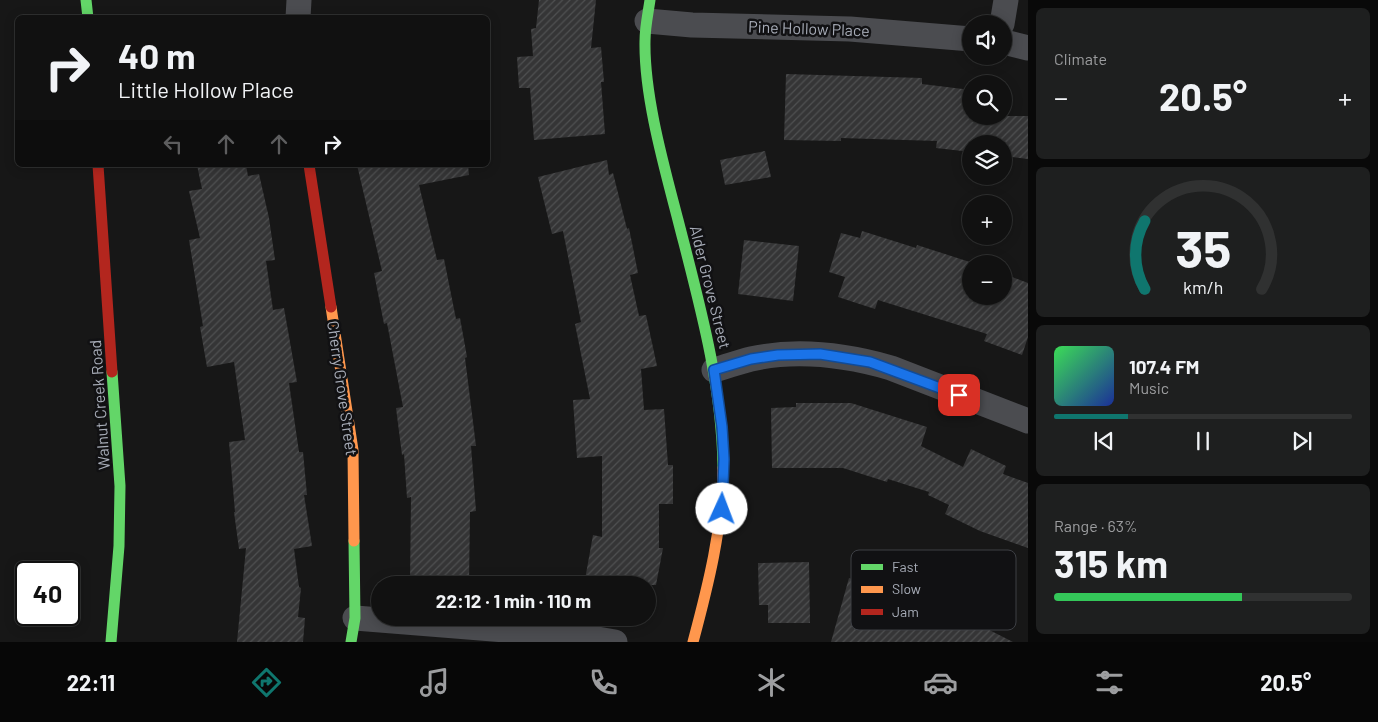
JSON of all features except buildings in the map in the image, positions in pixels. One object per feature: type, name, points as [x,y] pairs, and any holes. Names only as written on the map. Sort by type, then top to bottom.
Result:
[{"type":"street","points":[[86,0],[88,15]]},
{"type":"street","points":[[298,15],[299,0]]},
{"type":"street","points":[[1004,15],[1006,0]]},
{"type":"street","name":"Pine Hollow Place","points":[[649,10],[692,25],[850,28],[962,38]]},
{"type":"street","name":"Alder Grove Street","points":[[649,10],[645,47],[657,137],[714,370],[722,427],[724,459],[722,509],[713,567],[693,642]]},
{"type":"street","points":[[1012,44],[1028,48]]},
{"type":"street","name":"Walnut Creek Road","points":[[98,167],[120,486],[119,546],[111,642]]},
{"type":"street","name":"Cherry Grove Street","points":[[309,167],[354,450],[353,630]]},
{"type":"street","points":[[714,370],[751,359],[778,355],[820,354],[870,362],[891,368],[1028,421]]},
{"type":"street","points":[[353,630],[580,636],[615,642]]},
{"type":"traffic: fast","points":[[86,0],[88,15]]},
{"type":"traffic: fast","points":[[650,0],[645,41],[651,108],[708,343],[722,436],[723,468]]},
{"type":"traffic: fast","points":[[111,642],[119,546],[120,486],[112,372]]},
{"type":"traffic: fast","points":[[351,642],[355,618],[354,541]]},
{"type":"traffic: slow","points":[[331,307],[353,450],[354,541]]},
{"type":"traffic: slow","points":[[693,642],[709,578],[717,534],[723,468]]},
{"type":"traffic: jam","points":[[98,167],[112,372]]},
{"type":"traffic: jam","points":[[309,167],[331,307]]},
{"type":"route","points":[[722,509],[724,459],[722,427],[714,370],[751,359],[778,355],[820,354],[870,362],[891,368],[959,395]]}]
